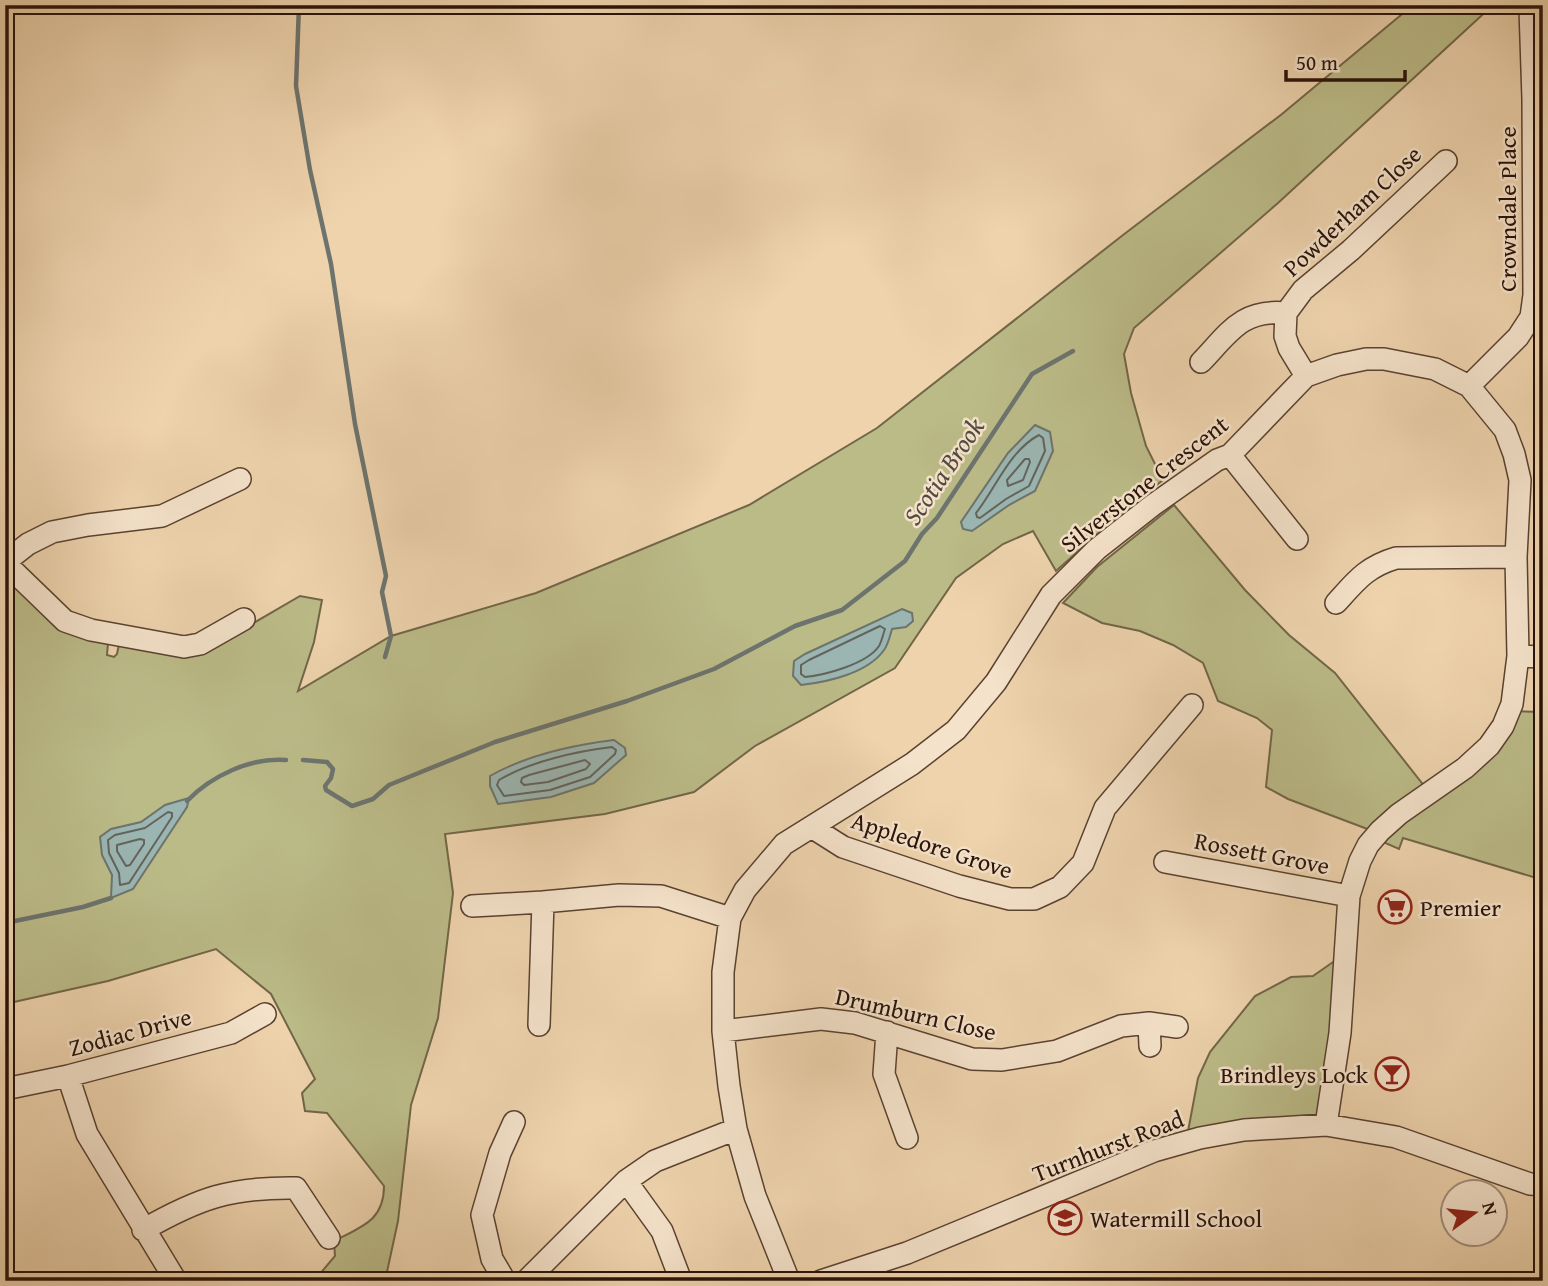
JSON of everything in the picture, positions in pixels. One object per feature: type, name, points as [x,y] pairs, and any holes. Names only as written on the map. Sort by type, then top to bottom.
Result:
[{"type":"street","name":"Crowndale Place","points":[[1469,386],[1518,337],[1531,317],[1534,295],[1530,9]]},
{"type":"street","name":"Powderham Close","points":[[1306,376],[1285,336],[1286,313],[1303,290],[1351,250],[1446,161]]},
{"type":"street","points":[[1201,362],[1238,323],[1267,311],[1286,313]]},
{"type":"street","name":"Silverstone Crescent","points":[[789,1281],[755,1196],[736,1129],[723,1031],[723,972],[730,918],[745,890],[785,844],[912,764],[956,730],[996,682],[1051,595],[1106,541],[1207,468],[1230,455],[1306,376],[1337,365],[1366,359],[1384,359],[1435,369],[1469,386],[1504,430],[1514,454],[1520,480],[1516,557],[1518,656],[1512,704],[1497,736],[1465,768],[1399,814],[1380,831],[1368,845],[1360,861],[1349,896],[1340,1033],[1326,1125]]},
{"type":"street","points":[[1230,455],[1297,539]]},
{"type":"street","points":[[240,479],[162,516],[88,525],[52,533],[28,544],[5,562],[65,621],[91,630],[113,643],[192,646],[244,619]]},
{"type":"street","points":[[1336,603],[1362,574],[1379,563],[1395,558],[1516,557]]},
{"type":"street","points":[[1518,656],[1543,657]]},
{"type":"street","name":"Appledore Grove","points":[[813,828],[843,847],[958,886],[1010,899],[1034,899],[1060,887],[1083,863],[1105,808],[1192,705]]},
{"type":"street","name":"Rossett Grove","points":[[1166,862],[1349,896]]},
{"type":"street","points":[[472,906],[619,895],[661,896],[730,918]]},
{"type":"street","points":[[539,1025],[542,902]]},
{"type":"street","name":"Zodiac Drive","points":[[5,1089],[68,1076],[231,1033],[265,1014]]},
{"type":"street","name":"Drumburn Close","points":[[723,1031],[821,1019],[855,1023],[972,1059],[1002,1060],[1057,1051],[1121,1026],[1149,1023],[1177,1027]]},
{"type":"street","points":[[1149,1023],[1150,1045]]},
{"type":"street","points":[[887,1032],[884,1074],[907,1138]]},
{"type":"street","points":[[68,1076],[87,1135],[169,1278]]},
{"type":"street","points":[[505,1281],[492,1259],[482,1215],[500,1153],[514,1122]]},
{"type":"street","name":"Turnhurst Road","points":[[821,1281],[907,1253],[1023,1207],[1093,1175],[1176,1144],[1244,1130],[1326,1125],[1396,1137],[1530,1184],[1543,1185]]},
{"type":"street","points":[[526,1281],[626,1181],[655,1161],[736,1129]]},
{"type":"street","points":[[626,1181],[662,1231],[673,1272]]},
{"type":"street","points":[[143,1230],[175,1211],[211,1196],[251,1189],[296,1188],[329,1238]]},
{"type":"green space","points":[[1413,5],[1493,5],[1278,203],[1134,328],[1124,354],[1131,393],[1146,446],[1163,480],[1056,571],[1033,531],[1003,544],[956,578],[895,668],[755,746],[694,792],[605,814],[445,834],[453,893],[438,1018],[411,1105],[398,1221],[385,1281],[322,1281],[319,1275],[335,1256],[334,1241],[362,1227],[375,1215],[383,1198],[384,1186],[327,1113],[305,1111],[302,1093],[315,1079],[271,994],[216,949],[108,981],[5,1004],[5,576],[108,643],[107,655],[114,657],[119,644],[233,635],[300,596],[322,600],[314,642],[298,691],[391,636],[536,593],[749,505],[877,428],[1282,114]]},
{"type":"green space","points":[[1174,505],[1245,590],[1289,635],[1335,673],[1429,792],[1509,711],[1543,712],[1543,880],[1403,838],[1399,849],[1374,838],[1378,833],[1288,799],[1266,787],[1272,730],[1257,718],[1218,701],[1203,663],[1173,645],[1140,631],[1102,623],[1063,603],[1097,567]]},
{"type":"green space","points":[[1346,953],[1326,1125],[1186,1142],[1198,1078],[1210,1052],[1255,996],[1291,977],[1313,976]]},
{"type":"water","points":[[1035,425],[1050,432],[1053,451],[1035,491],[1009,505],[972,531],[963,529],[961,522],[1008,453]]},
{"type":"water","points":[[902,609],[912,613],[913,621],[906,627],[892,629],[885,648],[868,665],[847,675],[812,684],[801,685],[793,676],[794,661],[805,654]]},
{"type":"water","points":[[614,740],[625,748],[626,755],[594,783],[551,797],[498,804],[490,786],[490,776],[519,762],[550,752]]},
{"type":"water","points":[[189,798],[187,807],[133,889],[111,898],[112,875],[102,855],[100,837],[111,829],[141,822],[165,805]]},
{"type":"waterway","points":[[299,5],[296,86],[310,170],[331,264],[355,424],[386,576],[382,592],[391,636],[385,657]]},
{"type":"waterway","name":"Scotia Brook","points":[[303,760],[327,762],[333,769],[325,786],[326,790],[352,806],[373,799],[389,785],[495,742],[627,701],[714,669],[795,626],[842,610],[905,561],[922,534],[937,518],[1032,374],[1073,351]]},
{"type":"waterway","points":[[187,801],[232,770],[259,762],[286,760]]},
{"type":"waterway","points":[[5,923],[83,907],[111,898]]},
{"type":"place","name":"Premier","points":[[1395,907]]},
{"type":"place","name":"Brindleys Lock","points":[[1392,1074]]},
{"type":"place","name":"Watermill School","points":[[1065,1218]]}]
